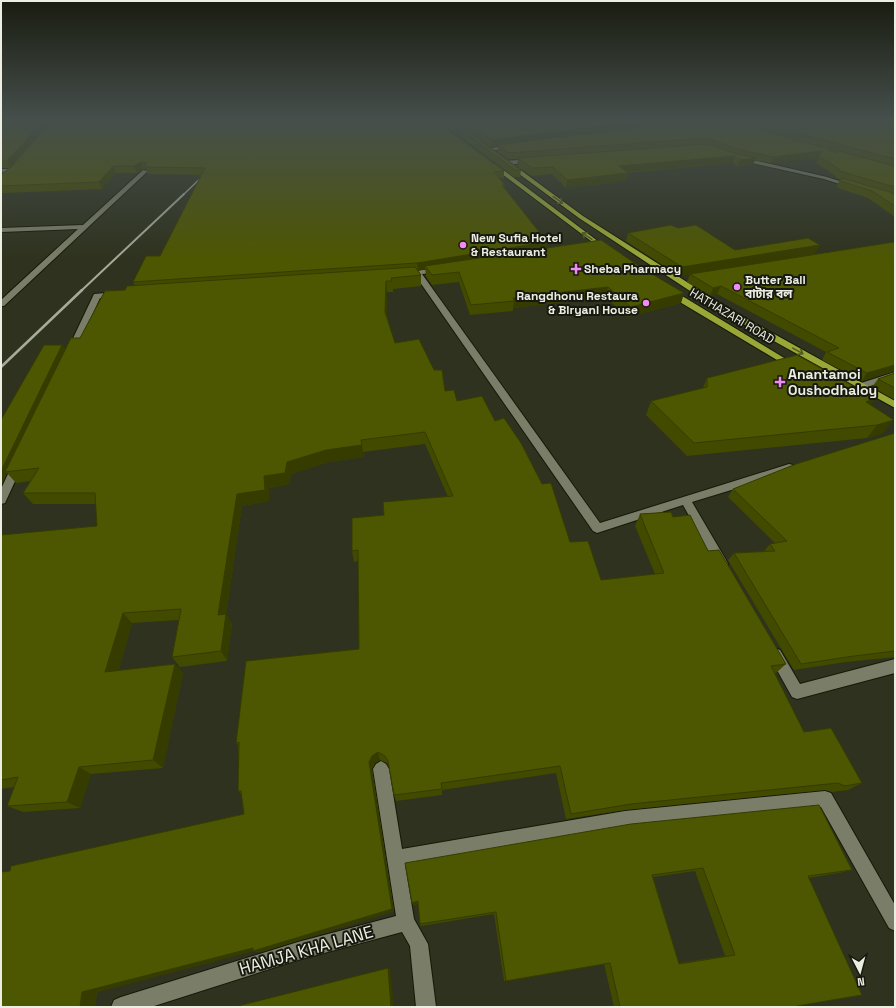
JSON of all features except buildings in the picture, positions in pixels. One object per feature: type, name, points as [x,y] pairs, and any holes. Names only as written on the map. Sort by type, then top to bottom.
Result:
[{"type":"highway","points":[[494,166],[600,246],[613,254]]},
{"type":"highway","name":"HATHAZARI ROAD","points":[[511,166],[581,217],[728,312],[895,405]]},
{"type":"highway","name":"HATHAZARI ROAD","points":[[663,288],[802,370]]},
{"type":"street","points":[[5,179],[17,166]]},
{"type":"street","points":[[771,166],[825,178],[861,189]]},
{"type":"street","points":[[1,171],[13,171]]},
{"type":"street","points":[[1,304],[145,171]]},
{"type":"street","points":[[1,230],[85,227]]},
{"type":"street","points":[[588,247],[600,246]]},
{"type":"street","points":[[394,275],[418,274],[449,268]]},
{"type":"street","points":[[418,274],[597,528],[797,465]]},
{"type":"street","points":[[677,280],[692,278]]},
{"type":"street","points":[[67,359],[97,296],[128,294]]},
{"type":"street","points":[[861,386],[895,375]]},
{"type":"street","points":[[1,500],[21,458]]},
{"type":"street","points":[[685,500],[729,576]]},
{"type":"street","points":[[769,644],[796,692],[895,666]]},
{"type":"street","points":[[381,769],[406,922],[419,944],[426,1007]]},
{"type":"street","points":[[396,858],[625,818],[825,799],[895,922]]},
{"type":"street","name":"HAMJA KHA LANE","points":[[121,1007],[298,951],[406,922]]},
{"type":"railway","points":[[183,195],[207,172]]},
{"type":"railway","points":[[81,291],[184,194]]},
{"type":"railway","points":[[1,367],[82,290]]},
{"type":"place","name":"New Sufia Hotel & Restaurant","points":[[463,245]]},
{"type":"place","name":"Sheba Pharmacy","points":[[576,269]]},
{"type":"place","name":"Butter Ball বাটার বল","points":[[737,287]]},
{"type":"place","name":"Rangdhonu Restaura & Biryani House","points":[[646,303]]},
{"type":"place","name":"Anantamoi Oushodhaloy","points":[[780,382]]}]
